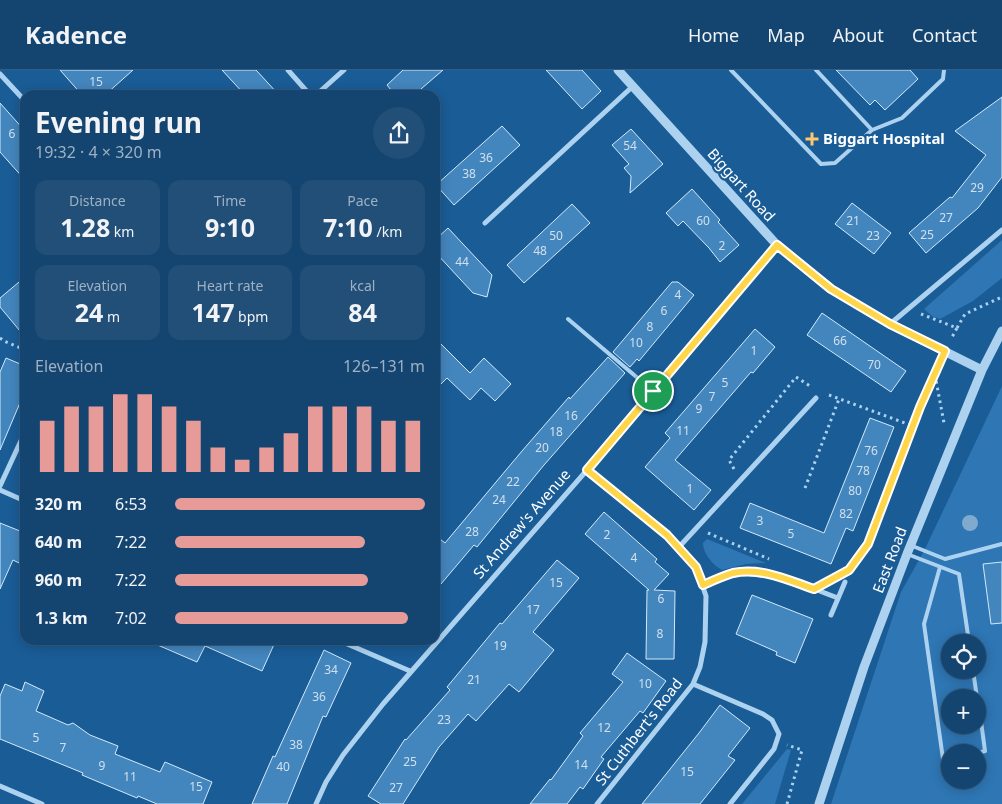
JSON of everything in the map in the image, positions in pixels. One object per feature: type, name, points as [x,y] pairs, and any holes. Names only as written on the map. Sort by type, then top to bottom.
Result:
[{"type":"street","points":[[288,70],[306,90]]},
{"type":"street","points":[[322,90],[344,70]]},
{"type":"street","name":"Biggart Road","points":[[618,70],[777,245],[831,289],[890,324],[982,370]]},
{"type":"street","points":[[0,74],[20,96]]},
{"type":"street","points":[[485,223],[632,86]]},
{"type":"street","points":[[890,324],[1002,230]]},
{"type":"street","name":"St Andrew's Avenue","points":[[440,637],[587,470],[777,245]]},
{"type":"street","name":"East Road","points":[[819,804],[864,667],[908,549],[982,370],[1002,331]]},
{"type":"street","points":[[679,547],[816,398]]},
{"type":"street","points":[[0,486],[20,443]]},
{"type":"street","name":"St Cuthbert's Road","points":[[587,470],[667,535],[679,547],[696,567],[706,596],[705,642],[700,667],[693,684],[597,804]]},
{"type":"street","points":[[0,490],[20,499]]},
{"type":"street","points":[[703,585],[733,573],[758,572],[780,576],[838,598]]},
{"type":"street","points":[[831,615],[845,582]]},
{"type":"street","points":[[350,645],[410,671]]},
{"type":"street","name":"St Andrew's Avenue","points":[[316,804],[326,782],[343,755],[433,645]]},
{"type":"street","points":[[693,684],[755,709],[776,726],[779,734],[777,742],[762,765],[730,804]]},
{"type":"street","points":[[0,786],[31,802],[42,804]]},
{"type":"lane","points":[[731,70],[821,164],[835,163],[872,130],[902,118],[943,79],[944,70]]},
{"type":"lane","points":[[816,70],[872,130]]},
{"type":"lane","points":[[568,319],[653,391]]},
{"type":"lane","points":[[908,549],[945,559],[1002,544]]},
{"type":"lane","points":[[908,549],[940,567],[959,574],[968,634]]},
{"type":"lane","points":[[940,567],[924,624],[941,745]]},
{"type":"path","points":[[842,574],[849,570],[868,544],[920,407],[945,351],[965,314],[1002,297]]},
{"type":"path","points":[[908,309],[958,328]]},
{"type":"path","points":[[0,338],[4,342],[20,348]]},
{"type":"path","points":[[935,374],[944,424],[956,432]]},
{"type":"path","points":[[805,488],[839,399]]},
{"type":"path","points":[[696,528],[774,561]]},
{"type":"path","points":[[777,742],[802,750],[787,804]]},
{"type":"shaded area","points":[[1002,240],[1002,278],[973,301],[940,319],[932,316],[924,309]]},
{"type":"shaded area","points":[[1002,386],[1002,804],[831,804],[901,592],[925,549]]},
{"type":"shaded area","points":[[707,539],[766,563],[746,564],[722,570],[712,562],[703,547],[703,543]]},
{"type":"shaded area","points":[[787,749],[791,750],[775,804],[742,804]]},
{"type":"building","points":[[60,70],[133,70],[111,90],[78,90]]},
{"type":"building","points":[[222,70],[256,70],[274,90],[240,90]]},
{"type":"building","points":[[403,70],[443,70],[420,90],[391,90],[387,85]]},
{"type":"building","points":[[546,70],[582,70],[601,91],[582,109]]},
{"type":"building","points":[[836,70],[910,70],[918,79],[885,110],[875,100],[870,105]]},
{"type":"building","points":[[1002,97],[1002,177],[978,208],[926,253],[909,233],[950,197],[952,198],[986,155],[955,131]]},
{"type":"building","points":[[0,103],[20,125],[20,174],[0,152]]},
{"type":"building","points":[[502,126],[520,145],[454,205],[440,189],[440,181]]},
{"type":"building","points":[[631,129],[663,164],[630,193],[631,176],[624,168],[629,164],[612,145]]},
{"type":"building","points":[[692,189],[720,220],[718,222],[739,245],[720,262],[683,221],[678,226],[666,213]]},
{"type":"building","points":[[852,203],[891,233],[874,254],[835,224]]},
{"type":"building","points":[[572,204],[590,223],[524,283],[507,265]]},
{"type":"building","points":[[448,228],[492,275],[487,297],[473,293],[440,257],[440,235]]},
{"type":"building","points":[[20,281],[20,331],[0,307],[0,298]]},
{"type":"building","points":[[672,282],[678,282],[694,295],[639,361],[637,359],[630,367],[613,352]]},
{"type":"building","points":[[822,313],[906,371],[891,392],[807,335]]},
{"type":"building","points":[[755,329],[775,347],[675,460],[711,490],[694,510],[645,467],[670,438],[665,433]]},
{"type":"building","points":[[440,343],[470,373],[484,358],[511,384],[495,401],[481,388],[470,400],[447,378],[440,385]]},
{"type":"building","points":[[608,357],[625,373],[544,465],[477,547],[474,545],[440,585],[440,539],[445,543],[569,397],[570,399]]},
{"type":"building","points":[[6,358],[20,364],[20,403],[0,450],[0,372]]},
{"type":"building","points":[[870,418],[894,427],[853,531],[846,528],[831,564],[740,528],[750,503],[824,533]]},
{"type":"building","points":[[604,512],[657,559],[655,562],[669,574],[654,590],[675,591],[674,659],[646,659],[647,590],[649,590],[585,534]]},
{"type":"building","points":[[0,523],[20,531],[20,564],[13,560],[0,589]]},
{"type":"building","points":[[557,560],[579,578],[533,632],[554,650],[519,692],[509,684],[476,721],[468,714],[439,747],[403,804],[381,804],[368,796],[405,739],[450,690],[447,687],[500,623],[502,624]]},
{"type":"building","points":[[1002,562],[1002,623],[991,624],[983,564]]},
{"type":"building","points":[[752,595],[813,619],[795,663],[776,655],[777,652],[736,634]]},
{"type":"building","points":[[158,645],[274,645],[262,671],[205,646],[197,662]]},
{"type":"building","points":[[324,650],[351,663],[326,717],[323,716],[287,804],[252,804],[273,756],[275,757]]},
{"type":"building","points":[[627,653],[666,681],[643,713],[640,711],[601,757],[604,759],[583,789],[580,787],[567,804],[530,804],[551,780],[583,736],[580,733],[623,682],[612,674]]},
{"type":"building","points":[[25,682],[44,691],[36,711],[68,725],[73,723],[90,735],[118,746],[115,754],[160,772],[165,762],[212,782],[203,804],[157,804],[138,796],[137,798],[82,775],[83,773],[0,739],[0,696],[5,684],[22,691]]},
{"type":"building","points":[[720,705],[750,728],[728,756],[735,760],[700,804],[642,804],[699,733]]},
{"type":"place","name":"Biggart Hospital","points":[[812,139]]},
{"type":"route","points":[[777,245],[831,289],[890,324],[945,351],[920,407],[868,544],[849,570],[814,589],[780,576],[758,572],[733,573],[703,585],[696,567],[667,535],[587,470],[653,391],[777,245]]}]
